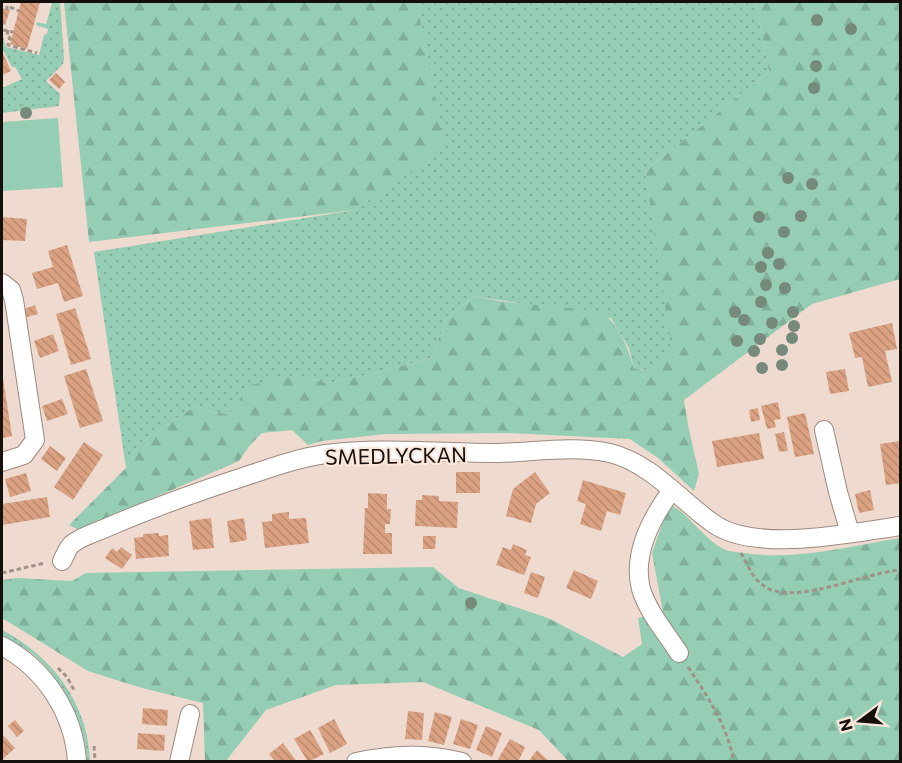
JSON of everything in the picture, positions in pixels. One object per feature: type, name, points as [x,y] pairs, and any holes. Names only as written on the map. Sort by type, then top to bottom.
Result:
[{"type":"street","points":[[2,283],[11,290],[14,300],[35,441],[24,455],[2,462]]},
{"type":"street","points":[[824,430],[850,533]]},
{"type":"street","name":"SMEDLYCKAN","points":[[62,561],[72,544],[155,507],[303,458],[328,454],[386,451],[466,453],[594,450],[613,454],[646,470],[716,525],[732,534],[745,537],[783,539],[900,526]]},
{"type":"street","points":[[672,490],[650,526],[643,544],[639,578],[642,590],[658,623],[679,653]]},
{"type":"street","points":[[2,646],[37,673],[58,699],[74,735],[77,762]]},
{"type":"street","points":[[180,762],[190,714]]},
{"type":"street","points":[[356,762],[388,755],[422,754],[462,762]]},
{"type":"path","points":[[8,8],[19,11]]},
{"type":"path","points":[[3,28],[11,31],[7,36],[10,38],[8,45],[38,53]]},
{"type":"path","points":[[740,550],[752,575],[768,589],[787,592],[806,592],[883,571],[900,570]]},
{"type":"path","points":[[2,573],[34,564],[62,561]]},
{"type":"path","points":[[679,653],[712,701],[734,762]]},
{"type":"green space","points":[[50,2],[60,2],[64,59],[63,64],[46,81],[60,94],[59,106],[2,113],[2,88],[22,79],[15,67],[12,67],[2,48],[2,33],[6,47],[39,55],[44,35],[47,34],[48,29],[36,25],[37,22],[46,24],[52,3]]},
{"type":"green space","points":[[64,2],[417,2],[444,148],[355,210],[89,242]]},
{"type":"green space","points":[[417,2],[756,2],[769,72],[645,171],[673,351],[652,370],[634,369],[629,348],[611,318],[474,296],[447,318],[431,358],[328,383],[295,375],[228,414],[212,412],[197,405],[140,443],[126,468],[94,252],[355,210],[443,148]]},
{"type":"green space","points":[[756,2],[900,2],[900,279],[812,304],[684,400],[699,474],[694,491],[658,458],[630,439],[507,433],[386,434],[322,441],[308,445],[292,430],[262,433],[239,461],[79,530],[69,525],[126,468],[140,443],[197,405],[212,412],[228,414],[251,385],[295,375],[328,383],[431,358],[447,318],[474,296],[505,302],[600,311],[607,316],[622,337],[634,369],[652,370],[672,351],[645,171],[769,72]]},
{"type":"green space","points":[[58,118],[63,187],[2,191],[2,122]]},
{"type":"green space","points":[[669,505],[682,512],[718,546],[733,552],[764,555],[803,554],[900,538],[899,762],[568,761],[539,730],[423,682],[336,685],[266,710],[226,761],[205,761],[203,703],[142,688],[88,671],[2,618],[2,580],[17,578],[72,581],[86,573],[433,567],[459,588],[548,618],[623,657],[642,644],[638,618],[663,612],[652,553]]},
{"type":"green space","points":[[2,630],[37,653],[64,684],[82,720],[88,740],[90,761],[87,761],[86,746],[77,716],[61,687],[41,662],[30,652],[2,635]]},
{"type":"building","points":[[21,2],[40,2],[27,49],[10,44]]},
{"type":"building","points":[[2,8],[10,10],[5,25],[2,24]]},
{"type":"building","points":[[2,51],[11,71],[2,75]]},
{"type":"building","points":[[56,73],[65,82],[59,89],[49,80]]},
{"type":"building","points":[[2,217],[27,219],[25,241],[2,240]]},
{"type":"building","points":[[67,245],[83,296],[64,302],[58,283],[37,289],[32,273],[53,267],[48,251]]},
{"type":"building","points":[[35,305],[38,314],[27,317],[24,309]]},
{"type":"building","points":[[75,308],[91,359],[71,365],[56,314]]},
{"type":"building","points":[[892,323],[897,349],[885,351],[892,382],[868,387],[862,357],[855,358],[849,333]]},
{"type":"building","points":[[53,334],[59,351],[40,358],[34,341]]},
{"type":"building","points":[[86,369],[103,421],[80,428],[64,376]]},
{"type":"building","points":[[845,369],[849,391],[830,394],[826,372]]},
{"type":"building","points":[[2,372],[12,436],[2,438]]},
{"type":"building","points":[[62,399],[68,414],[47,421],[42,406]]},
{"type":"building","points":[[778,402],[781,419],[774,420],[776,427],[767,429],[761,406]]},
{"type":"building","points":[[758,408],[760,420],[751,422],[749,410]]},
{"type":"building","points":[[805,413],[814,454],[795,457],[787,417]]},
{"type":"building","points":[[784,432],[788,451],[779,452],[775,434]]},
{"type":"building","points":[[759,433],[764,459],[717,467],[712,441]]},
{"type":"building","points":[[900,441],[900,483],[886,485],[880,444]]},
{"type":"building","points":[[84,442],[103,455],[73,500],[54,487]]},
{"type":"building","points":[[50,446],[66,458],[57,471],[41,459]]},
{"type":"building","points":[[456,472],[480,472],[480,493],[456,493]]},
{"type":"building","points":[[535,472],[550,493],[536,504],[531,523],[506,516],[513,489]]},
{"type":"building","points":[[26,473],[31,491],[10,497],[5,479]]},
{"type":"building","points":[[583,480],[626,493],[620,515],[607,511],[601,531],[580,524],[586,504],[577,501]]},
{"type":"building","points":[[870,490],[874,510],[859,513],[855,494]]},
{"type":"building","points":[[368,493],[387,494],[387,509],[391,509],[390,524],[385,524],[385,533],[392,533],[392,554],[363,554]]},
{"type":"building","points":[[422,495],[439,496],[439,501],[458,502],[457,528],[415,526],[416,500],[422,500]]},
{"type":"building","points":[[47,497],[50,517],[2,525],[2,504]]},
{"type":"building","points":[[289,512],[289,519],[306,518],[309,543],[265,548],[262,522],[272,521],[272,514]]},
{"type":"building","points":[[211,518],[214,548],[193,550],[189,521]]},
{"type":"building","points":[[244,518],[247,540],[230,543],[227,521]]},
{"type":"building","points":[[159,533],[159,536],[168,535],[169,556],[136,559],[134,538],[143,537],[143,534]]},
{"type":"building","points":[[423,536],[436,536],[435,549],[423,549]]},
{"type":"building","points":[[513,544],[527,550],[525,555],[531,557],[524,575],[496,565],[503,547],[511,550]]},
{"type":"building","points":[[121,547],[132,555],[122,569],[105,558],[112,548],[117,552]]},
{"type":"building","points":[[574,570],[598,581],[591,599],[566,588]]},
{"type":"building","points":[[531,572],[545,577],[538,598],[524,593]]},
{"type":"building","points":[[143,708],[168,710],[167,726],[142,724]]},
{"type":"building","points":[[408,711],[424,713],[422,740],[405,739]]},
{"type":"building","points":[[435,712],[452,717],[444,745],[428,741]]},
{"type":"building","points":[[334,719],[347,744],[330,753],[318,728]]},
{"type":"building","points":[[461,719],[478,725],[470,749],[453,744]]},
{"type":"building","points":[[15,720],[24,731],[17,737],[8,726]]},
{"type":"building","points":[[486,726],[502,733],[492,757],[476,750]]},
{"type":"building","points":[[310,730],[324,754],[308,762],[294,739]]},
{"type":"building","points":[[138,733],[165,735],[164,751],[137,749]]},
{"type":"building","points":[[2,734],[15,748],[2,760]]},
{"type":"building","points":[[510,739],[525,747],[518,762],[502,762],[498,759]]},
{"type":"building","points":[[283,743],[297,762],[276,762],[269,754]]},
{"type":"building","points":[[537,750],[548,760],[547,762],[528,762]]}]
